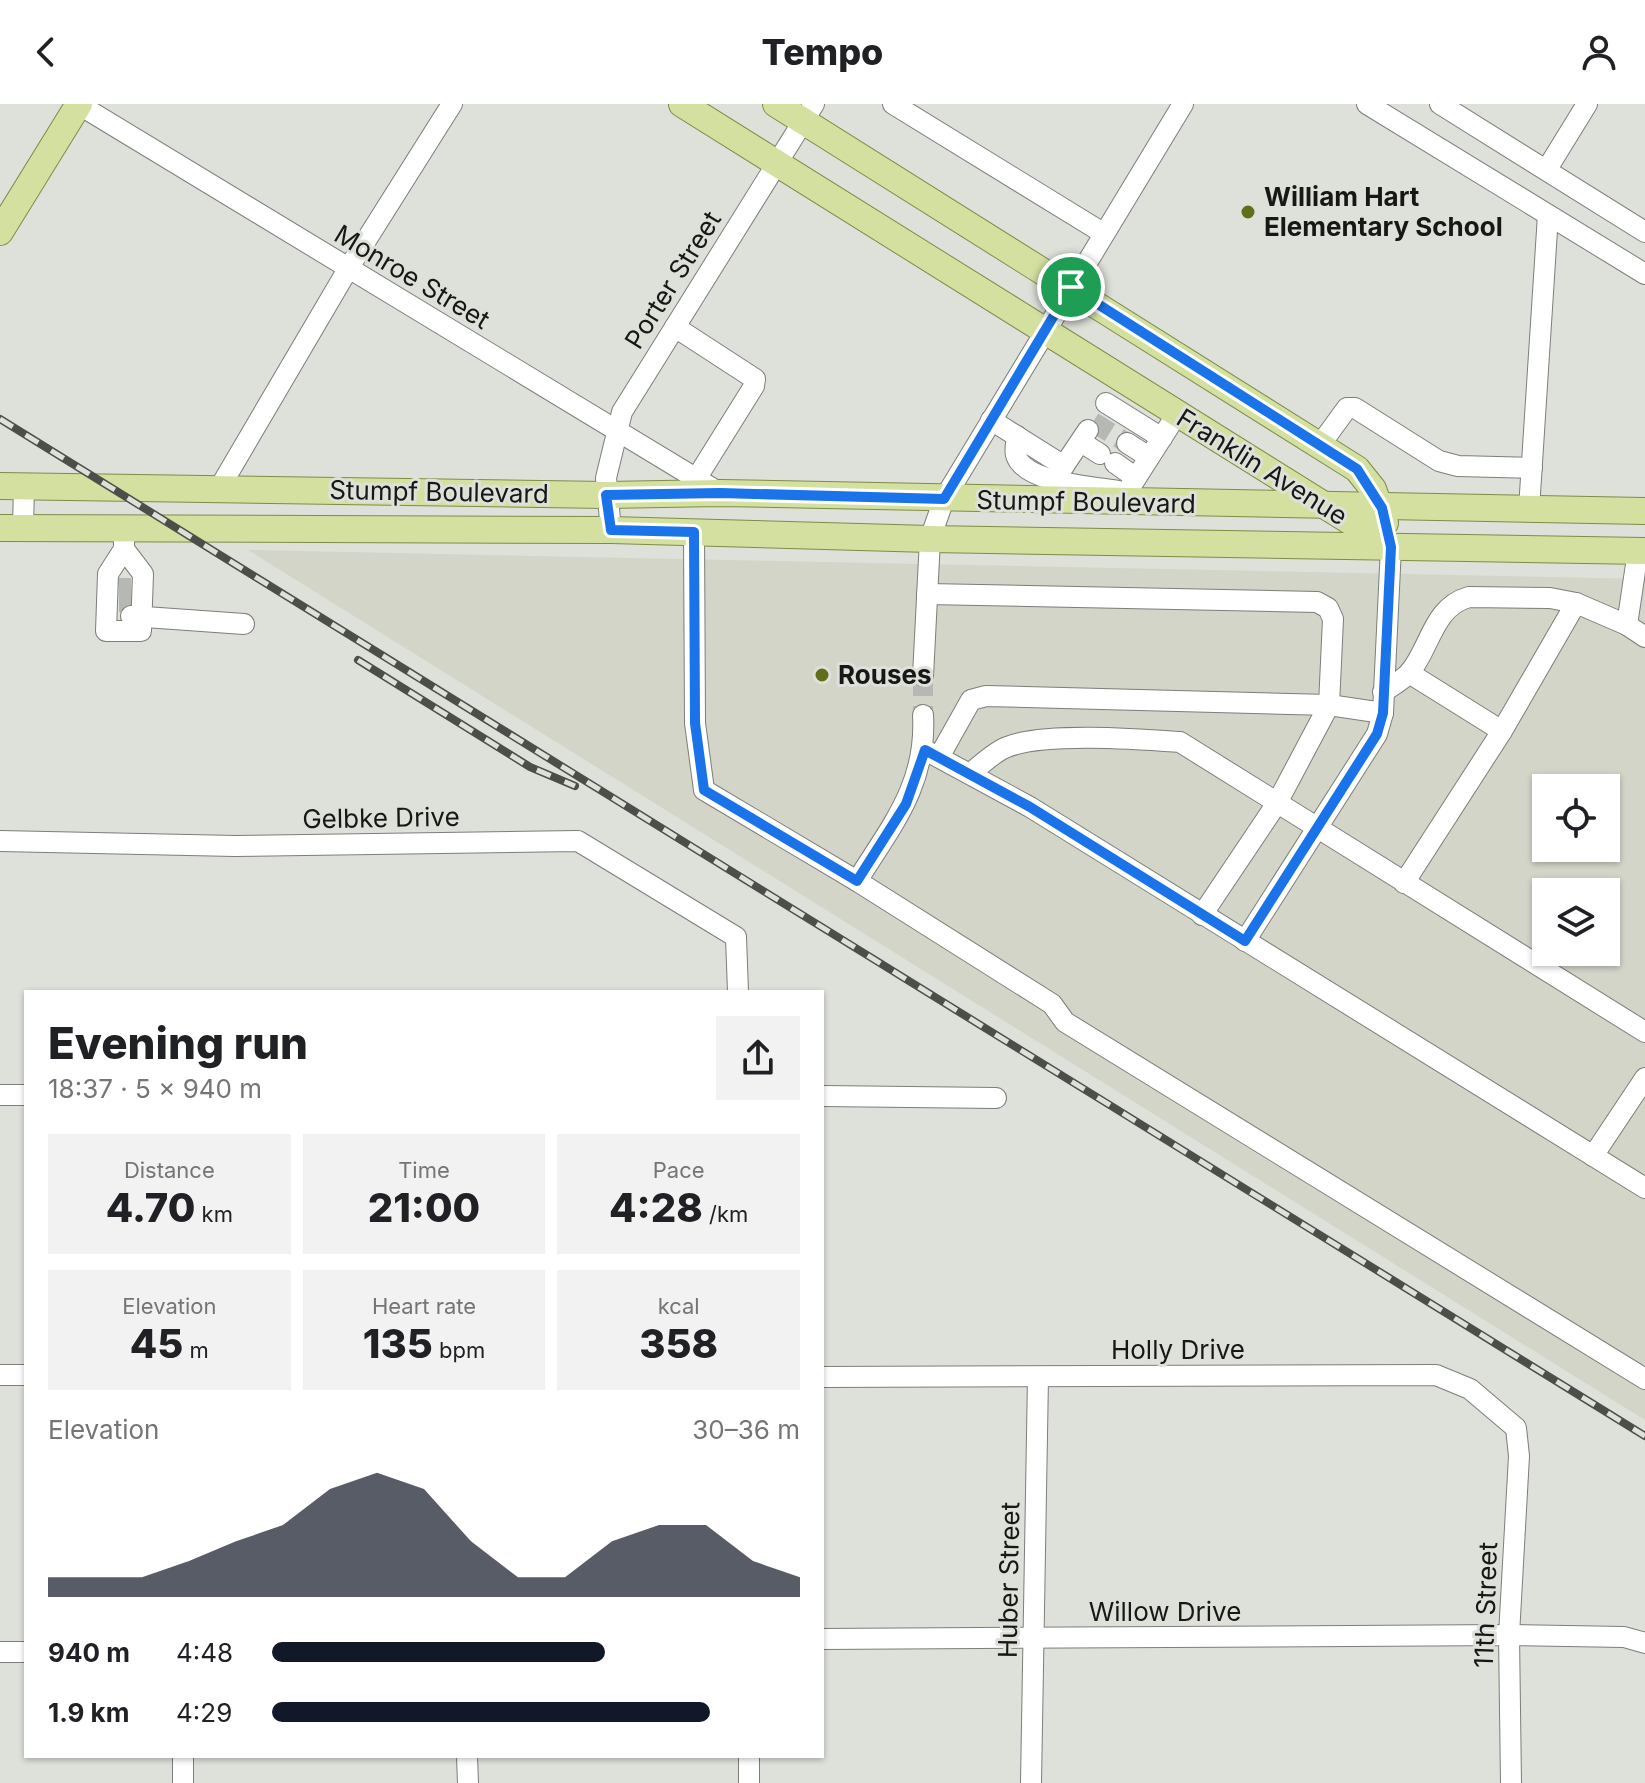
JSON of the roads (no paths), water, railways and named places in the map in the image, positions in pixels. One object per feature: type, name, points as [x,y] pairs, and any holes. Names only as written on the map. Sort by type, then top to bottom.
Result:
[{"type":"main road","points":[[0,232],[79,104]]},
{"type":"main road","name":"Franklin Avenue","points":[[682,104],[1391,547]]},
{"type":"main road","name":"Franklin Avenue","points":[[776,104],[808,113],[1071,287],[1357,469],[1382,508],[1391,547]]},
{"type":"main road","name":"Stumpf Boulevard","points":[[12,486],[606,495],[720,493],[944,499],[1052,482],[1323,507],[1645,511]]},
{"type":"main road","name":"Stumpf Boulevard","points":[[12,528],[124,539],[611,530],[930,539],[1641,551]]},
{"type":"street","name":"Monroe Street","points":[[79,104],[720,493]]},
{"type":"street","points":[[220,487],[348,269],[452,104]]},
{"type":"street","points":[[893,104],[1103,233]]},
{"type":"street","points":[[923,676],[930,539],[944,499],[1183,104]]},
{"type":"street","points":[[1367,104],[1645,274]]},
{"type":"street","points":[[1440,104],[1645,232]]},
{"type":"street","points":[[1547,169],[1587,104]]},
{"type":"street","name":"Porter Street","points":[[611,530],[606,478],[622,412],[808,113]]},
{"type":"street","points":[[1529,509],[1548,215]]},
{"type":"street","points":[[675,327],[755,379],[754,386],[696,479]]},
{"type":"street","points":[[991,420],[1017,436],[1052,482],[1121,379]]},
{"type":"street","points":[[1320,445],[1347,408],[1355,408],[1439,461],[1458,466],[1532,468]]},
{"type":"street","points":[[1094,422],[1108,458],[1128,491],[1177,414]]},
{"type":"street","points":[[1094,422],[1162,438]]},
{"type":"street","points":[[1127,443],[1149,457]]},
{"type":"street","points":[[12,486],[12,528]]},
{"type":"street","points":[[694,532],[695,723],[704,790],[857,881],[1052,1004],[1065,1022],[1645,1379]]},
{"type":"street","points":[[124,539],[125,595]]},
{"type":"street","points":[[124,539],[125,595]]},
{"type":"street","points":[[1245,941],[1363,761],[1377,734],[1383,702],[1391,547]]},
{"type":"street","points":[[857,881],[906,804],[932,753],[971,700],[986,696],[1329,705],[1383,702],[1409,673],[1444,612],[1456,601],[1469,597],[1550,598],[1637,622],[1641,551]]},
{"type":"street","points":[[927,594],[1317,602],[1328,608],[1333,619],[1329,705],[1277,803],[1202,915]]},
{"type":"street","points":[[125,595],[244,624]]},
{"type":"street","points":[[1404,883],[1502,731],[1576,603]]},
{"type":"street","points":[[1409,673],[1502,731]]},
{"type":"street","points":[[923,715],[932,753],[971,773],[1645,1188]]},
{"type":"street","points":[[971,773],[1003,748],[1024,741],[1142,739],[1180,742],[1645,1032]]},
{"type":"street","name":"Gelbke Drive","points":[[0,841],[235,846],[578,841],[676,897],[736,937],[738,990]]},
{"type":"street","points":[[1593,1156],[1645,1078]]},
{"type":"street","points":[[0,1095],[24,1095]]},
{"type":"street","points":[[824,1096],[996,1098]]},
{"type":"street","points":[[0,1375],[24,1375]]},
{"type":"street","name":"Holly Drive","points":[[824,1377],[1436,1375],[1470,1389],[1516,1428]]},
{"type":"street","name":"Huber Street","points":[[1031,1783],[1038,1377]]},
{"type":"street","name":"11th Street","points":[[1511,1783],[1509,1635],[1519,1456],[1516,1428]]},
{"type":"street","name":"Willow Drive","points":[[824,1639],[1509,1635],[1624,1637],[1645,1643]]},
{"type":"street","points":[[0,1652],[24,1652]]},
{"type":"street","points":[[183,1758],[183,1783]]},
{"type":"street","points":[[467,1758],[468,1783]]},
{"type":"street","points":[[749,1758],[749,1783]]},
{"type":"tunnel","points":[[1093,422],[1127,443]]},
{"type":"tunnel","points":[[119,588],[131,588]]},
{"type":"tunnel","points":[[119,602],[131,602]]},
{"type":"tunnel","points":[[923,676],[923,715]]},
{"type":"railway","points":[[0,419],[1645,1436]]},
{"type":"railway","points":[[358,660],[530,767],[575,786]]},
{"type":"place","name":"William Hart Elementary School","points":[[1248,212]]},
{"type":"place","name":"Rouses","points":[[822,675]]}]
